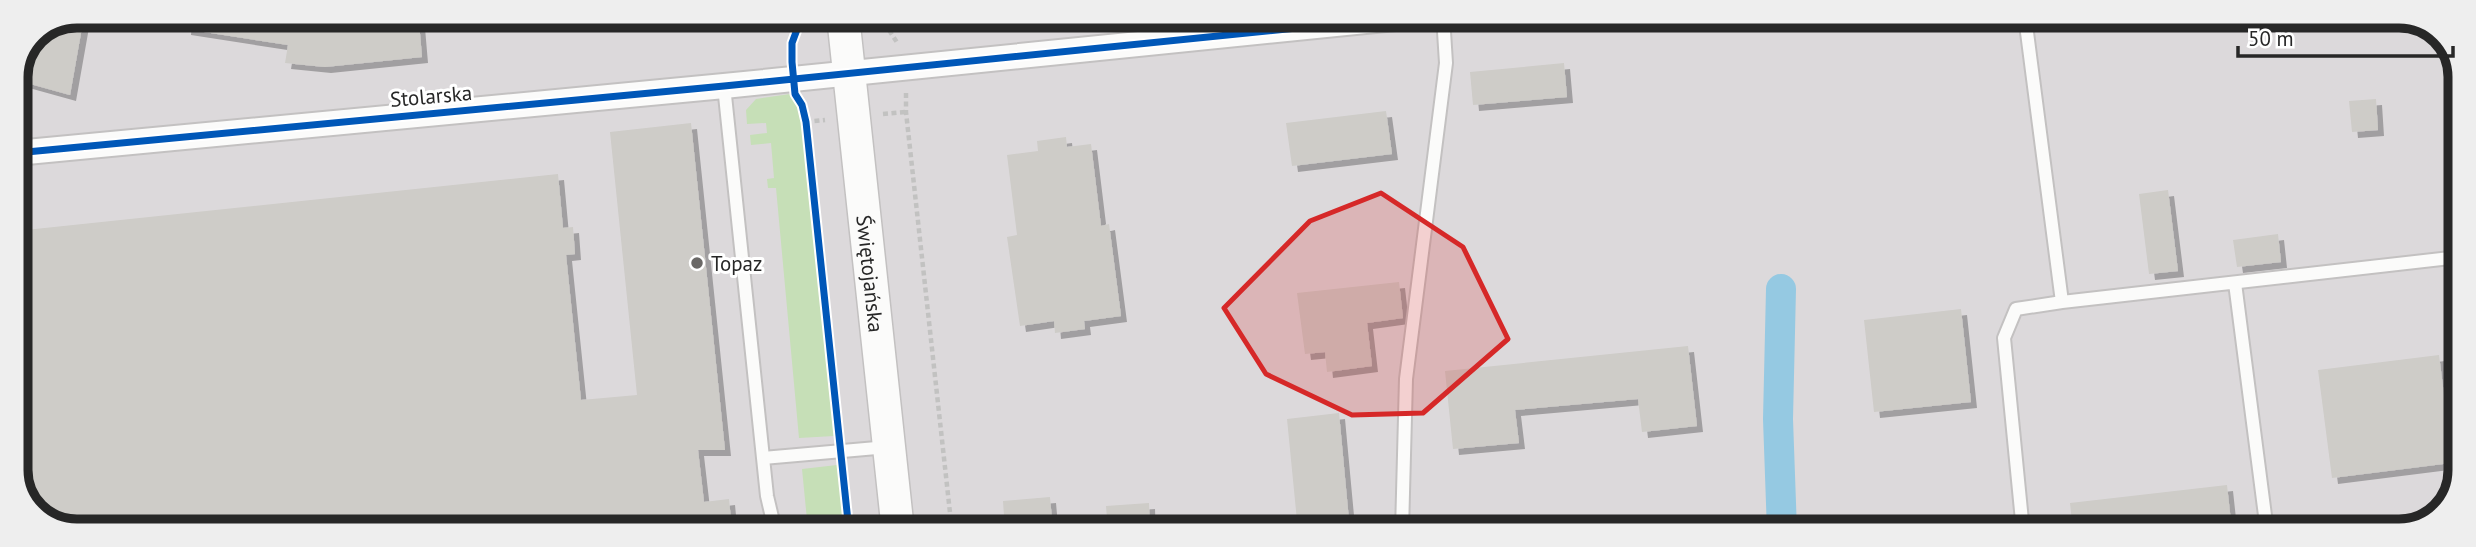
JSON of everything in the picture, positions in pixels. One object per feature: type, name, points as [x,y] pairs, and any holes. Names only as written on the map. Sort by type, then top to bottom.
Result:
[{"type":"street","name":"Świętojańska","points":[[845,28],[897,519]]},
{"type":"street","name":"Stolarska","points":[[28,152],[849,74],[1297,28]]},
{"type":"lane","points":[[1169,28],[1170,41]]},
{"type":"lane","points":[[1402,519],[1406,379],[1446,62],[1444,28]]},
{"type":"lane","points":[[2026,28],[2062,302]]},
{"type":"lane","points":[[724,86],[767,496],[772,519]]},
{"type":"lane","points":[[2022,519],[2004,338],[2016,309],[2448,258]]},
{"type":"lane","points":[[2235,283],[2265,519]]},
{"type":"lane","points":[[763,458],[888,446]]},
{"type":"path","points":[[888,28],[902,50]]},
{"type":"path","points":[[906,84],[906,112],[951,519]]},
{"type":"highlighted area","points":[[1381,193],[1463,247],[1508,339],[1423,413],[1352,415],[1266,374],[1224,308],[1310,221]]},
{"type":"shaded area","points":[[68,29],[2408,29],[2423,35],[2436,45],[2444,58],[2448,74],[2447,479],[2441,494],[2429,509],[2415,516],[2399,519],[68,518],[47,509],[40,502],[32,489],[28,473],[28,77],[32,58],[42,42]]},
{"type":"green space","points":[[790,94],[800,112],[834,436],[799,438],[776,188],[768,188],[767,179],[774,178],[771,143],[751,145],[750,135],[767,133],[766,123],[747,124],[746,110],[756,99]]},
{"type":"green space","points":[[837,465],[844,519],[807,519],[802,469]]},
{"type":"building","points":[[82,28],[70,95],[28,83],[29,68],[42,42],[58,32]]},
{"type":"building","points":[[420,28],[422,57],[325,67],[285,63],[288,45],[185,29]]},
{"type":"building","points":[[1564,63],[1567,97],[1473,105],[1470,72]]},
{"type":"building","points":[[2376,99],[2378,130],[2352,132],[2349,101]]},
{"type":"building","points":[[1386,111],[1392,154],[1292,166],[1286,123]]},
{"type":"building","points":[[691,123],[725,450],[698,450],[704,502],[729,499],[731,519],[77,519],[58,515],[47,509],[36,497],[28,473],[28,230],[558,174],[563,228],[573,227],[575,254],[566,255],[581,400],[637,395],[610,132]]},
{"type":"building","points":[[1066,137],[1067,147],[1091,144],[1101,226],[1109,224],[1121,316],[1084,321],[1085,329],[1055,333],[1054,321],[1020,326],[1007,237],[1017,235],[1007,155],[1038,151],[1037,141]]},
{"type":"building","points":[[2168,190],[2178,271],[2149,274],[2139,194]]},
{"type":"building","points":[[2278,234],[2281,262],[2237,267],[2233,240]]},
{"type":"building","points":[[1399,282],[1403,318],[1367,323],[1372,366],[1327,372],[1325,352],[1305,354],[1297,293]]},
{"type":"building","points":[[1961,309],[1971,402],[1874,412],[1864,320]]},
{"type":"building","points":[[1688,346],[1697,426],[1642,432],[1638,399],[1515,410],[1519,443],[1453,449],[1445,371]]},
{"type":"building","points":[[2439,355],[2448,427],[2448,463],[2332,478],[2318,370]]},
{"type":"building","points":[[1339,413],[1349,519],[1297,519],[1287,419]]},
{"type":"building","points":[[2227,485],[2231,519],[2072,519],[2070,503]]},
{"type":"building","points":[[1050,497],[1052,519],[1004,519],[1003,501]]},
{"type":"building","points":[[1149,503],[1150,519],[1107,519],[1106,506]]},
{"type":"waterway","points":[[1781,289],[1778,419],[1782,519]]},
{"type":"cycle path","points":[[798,28],[792,43],[795,94],[802,105],[806,122],[848,519]]},
{"type":"cycle path","points":[[28,152],[1297,28]]},
{"type":"place","name":"Topaz","points":[[697,263]]}]
